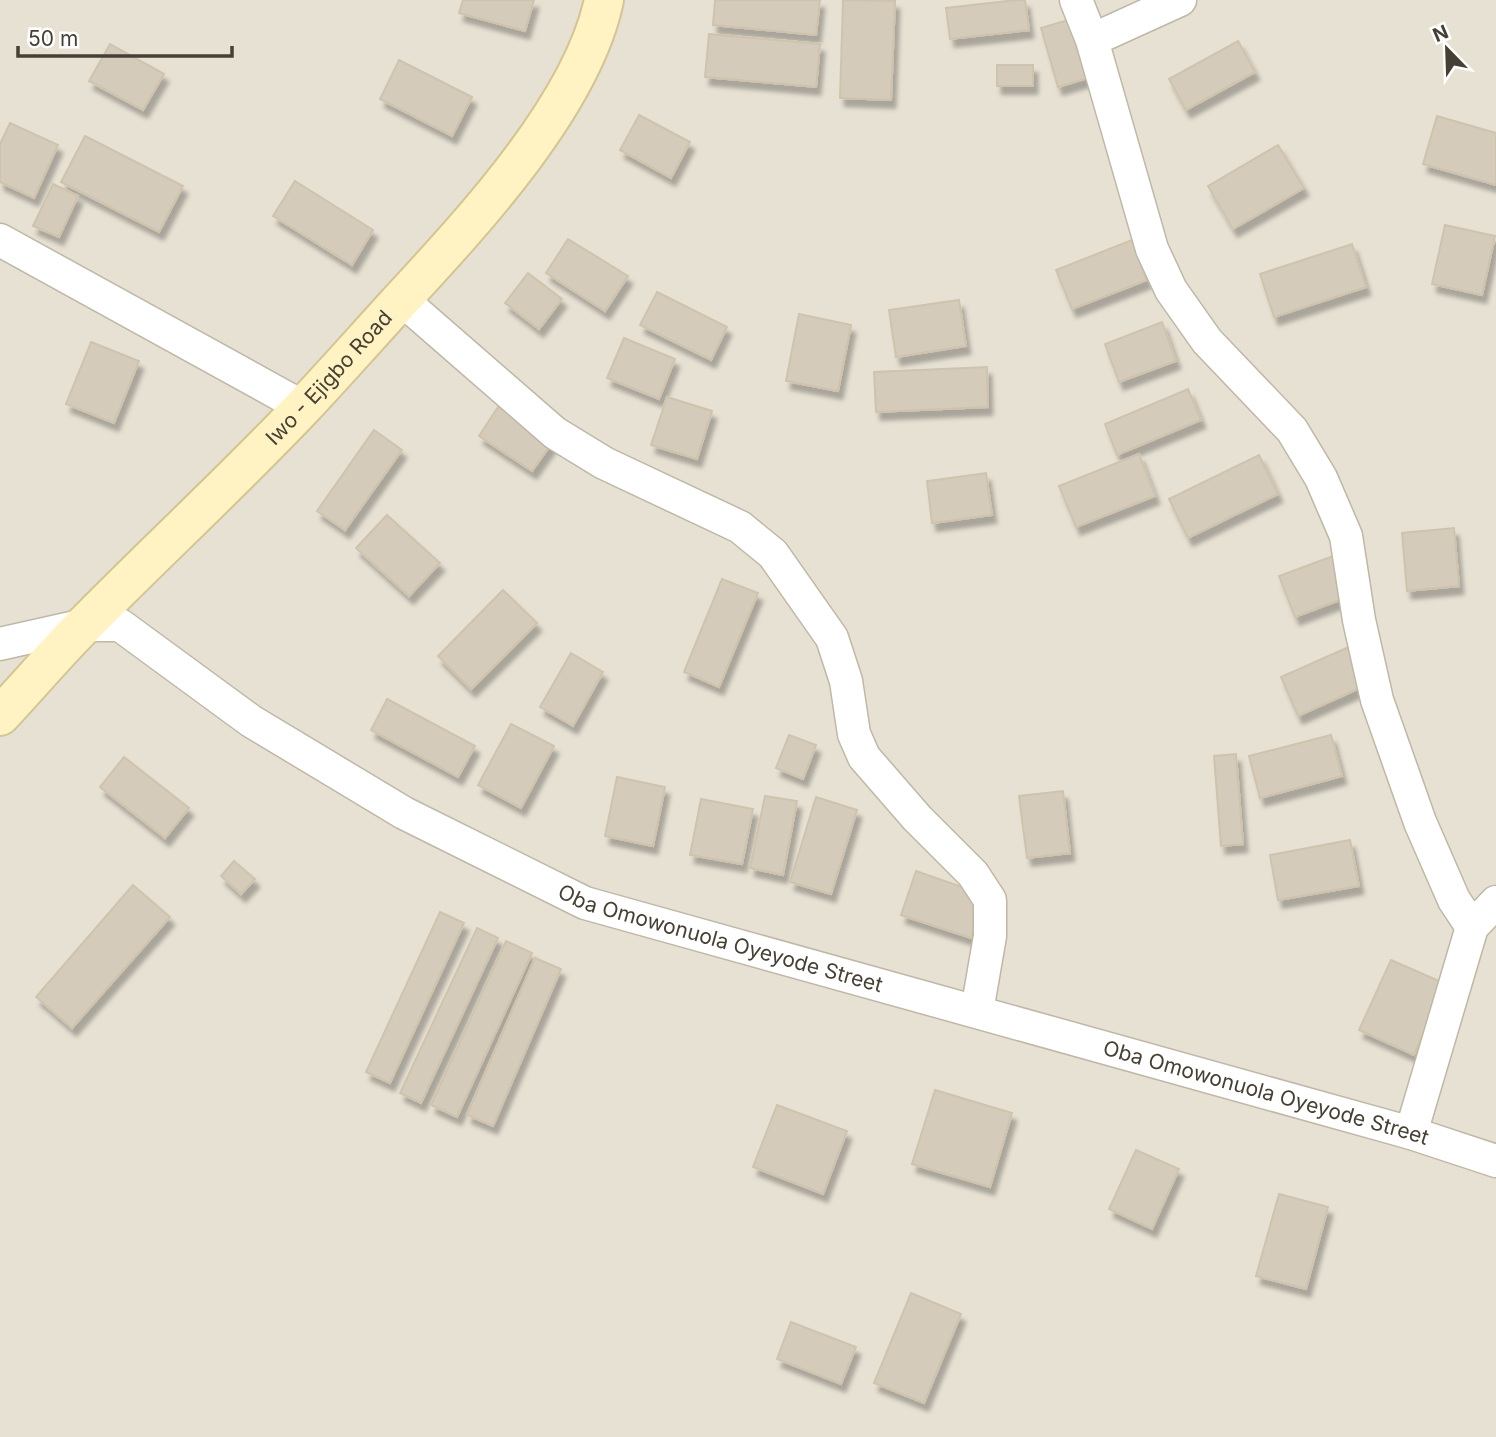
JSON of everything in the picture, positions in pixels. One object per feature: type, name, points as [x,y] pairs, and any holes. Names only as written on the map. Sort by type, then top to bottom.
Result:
[{"type":"main road","name":"Iwo - Ejigbo Road","points":[[0,716],[84,625],[303,407],[511,173],[556,109],[580,67],[600,22],[604,0]]},
{"type":"street","points":[[1076,0],[1092,40],[1152,249],[1171,290],[1207,341],[1292,430],[1321,478],[1346,536],[1359,620],[1377,701],[1420,822],[1454,901],[1472,927]]},
{"type":"street","points":[[1092,40],[1180,0]]},
{"type":"street","points":[[0,240],[303,407]]},
{"type":"street","points":[[401,299],[555,433],[604,463],[740,527],[773,554],[832,638],[846,681],[854,734],[864,757],[917,818],[974,874],[990,900],[990,936],[977,1011]]},
{"type":"street","name":"Oba Omowonuola Oyeyode Street","points":[[0,645],[84,625],[120,625],[251,721],[404,813],[585,903],[1411,1133],[1496,1161]]},
{"type":"street","points":[[1411,1133],[1472,927],[1496,902]]},
{"type":"shaded area","points":[[0,0],[1496,0],[1496,1437],[0,1437]]},
{"type":"building","points":[[463,0],[534,0],[525,31],[459,13]]},
{"type":"building","points":[[715,0],[820,0],[816,35],[713,25]]},
{"type":"building","points":[[843,0],[895,1],[891,100],[840,98]]},
{"type":"building","points":[[1025,0],[1029,30],[950,39],[946,8]]},
{"type":"building","points":[[1075,18],[1091,77],[1058,87],[1041,28]]},
{"type":"building","points":[[709,34],[820,44],[816,87],[705,77]]},
{"type":"building","points":[[1238,41],[1255,72],[1186,110],[1169,79]]},
{"type":"building","points":[[110,44],[164,74],[143,110],[89,81]]},
{"type":"building","points":[[399,60],[472,97],[452,136],[380,99]]},
{"type":"building","points":[[997,65],[1033,65],[1033,86],[997,86]]},
{"type":"building","points":[[639,115],[690,142],[671,178],[620,150]]},
{"type":"building","points":[[1437,116],[1496,133],[1496,185],[1423,164]]},
{"type":"building","points":[[10,123],[58,145],[34,198],[0,182],[0,144]]},
{"type":"building","points":[[85,136],[183,186],[159,232],[61,182]]},
{"type":"building","points":[[1278,145],[1304,188],[1233,229],[1208,186]]},
{"type":"building","points":[[295,181],[373,230],[352,265],[273,216]]},
{"type":"building","points":[[53,184],[78,196],[59,237],[33,226]]},
{"type":"building","points":[[1445,225],[1495,236],[1482,295],[1432,284]]},
{"type":"building","points":[[568,239],[628,276],[605,311],[546,273]]},
{"type":"building","points":[[1132,240],[1147,280],[1072,309],[1056,270]]},
{"type":"building","points":[[1352,244],[1366,287],[1274,317],[1260,274]]},
{"type":"building","points":[[528,273],[562,299],[539,329],[505,303]]},
{"type":"building","points":[[657,292],[727,327],[711,360],[640,325]]},
{"type":"building","points":[[959,300],[966,346],[896,357],[889,310]]},
{"type":"building","points":[[799,314],[851,325],[838,391],[786,381]]},
{"type":"building","points":[[1162,322],[1176,361],[1119,382],[1105,344]]},
{"type":"building","points":[[624,338],[675,359],[659,399],[607,378]]},
{"type":"building","points":[[91,342],[139,361],[114,423],[66,404]]},
{"type":"building","points":[[987,367],[988,407],[876,412],[874,372]]},
{"type":"building","points":[[1188,389],[1201,420],[1117,455],[1105,424]]},
{"type":"building","points":[[667,397],[712,411],[697,459],[651,445]]},
{"type":"building","points":[[500,404],[554,440],[532,471],[479,436]]},
{"type":"building","points":[[374,430],[402,450],[345,530],[317,511]]},
{"type":"building","points":[[1139,454],[1155,496],[1076,527],[1059,486]]},
{"type":"building","points":[[1259,455],[1278,494],[1188,538],[1169,499]]},
{"type":"building","points":[[986,473],[992,515],[932,523],[927,481]]},
{"type":"building","points":[[387,515],[440,563],[409,596],[356,548]]},
{"type":"building","points":[[1454,528],[1459,586],[1407,591],[1402,533]]},
{"type":"building","points":[[1333,556],[1348,597],[1295,617],[1279,576]]},
{"type":"building","points":[[722,579],[758,593],[719,687],[684,672]]},
{"type":"building","points":[[503,590],[537,623],[471,689],[438,656]]},
{"type":"building","points":[[1353,645],[1371,683],[1298,716],[1281,677]]},
{"type":"building","points":[[571,653],[603,672],[573,726],[540,707]]},
{"type":"building","points":[[387,699],[475,746],[458,777],[371,730]]},
{"type":"building","points":[[511,724],[554,746],[521,808],[478,785]]},
{"type":"building","points":[[789,735],[816,745],[803,779],[776,768]]},
{"type":"building","points":[[1331,735],[1342,776],[1260,798],[1249,756]]},
{"type":"building","points":[[1236,754],[1243,844],[1221,846],[1214,756]]},
{"type":"building","points":[[124,757],[189,808],[165,838],[100,787]]},
{"type":"building","points":[[617,777],[665,787],[653,846],[605,836]]},
{"type":"building","points":[[1063,791],[1070,853],[1027,858],[1019,796]]},
{"type":"building","points":[[765,796],[797,801],[783,875],[750,868]]},
{"type":"building","points":[[816,797],[857,810],[831,894],[790,882]]},
{"type":"building","points":[[701,799],[753,809],[742,864],[690,855]]},
{"type":"building","points":[[1350,840],[1359,886],[1278,900],[1270,855]]},
{"type":"building","points":[[234,861],[255,879],[241,894],[221,876]]},
{"type":"building","points":[[916,871],[985,895],[971,938],[901,915]]},
{"type":"building","points":[[133,885],[170,917],[72,1028],[36,997]]},
{"type":"building","points":[[440,912],[464,923],[390,1083],[366,1072]]},
{"type":"building","points":[[477,928],[498,938],[421,1103],[400,1093]]},
{"type":"building","points":[[506,941],[532,953],[457,1117],[431,1105]]},
{"type":"building","points":[[535,958],[561,969],[493,1126],[467,1115]]},
{"type":"building","points":[[1391,960],[1446,984],[1414,1055],[1359,1030]]},
{"type":"building","points":[[935,1090],[1012,1113],[990,1187],[912,1164]]},
{"type":"building","points":[[777,1105],[847,1131],[823,1194],[753,1167]]},
{"type":"building","points":[[1136,1150],[1179,1169],[1152,1229],[1109,1209]]},
{"type":"building","points":[[1279,1194],[1328,1207],[1306,1289],[1256,1276]]},
{"type":"building","points":[[911,1293],[961,1314],[924,1403],[874,1383]]},
{"type":"building","points":[[791,1322],[856,1347],[841,1384],[777,1359]]}]
